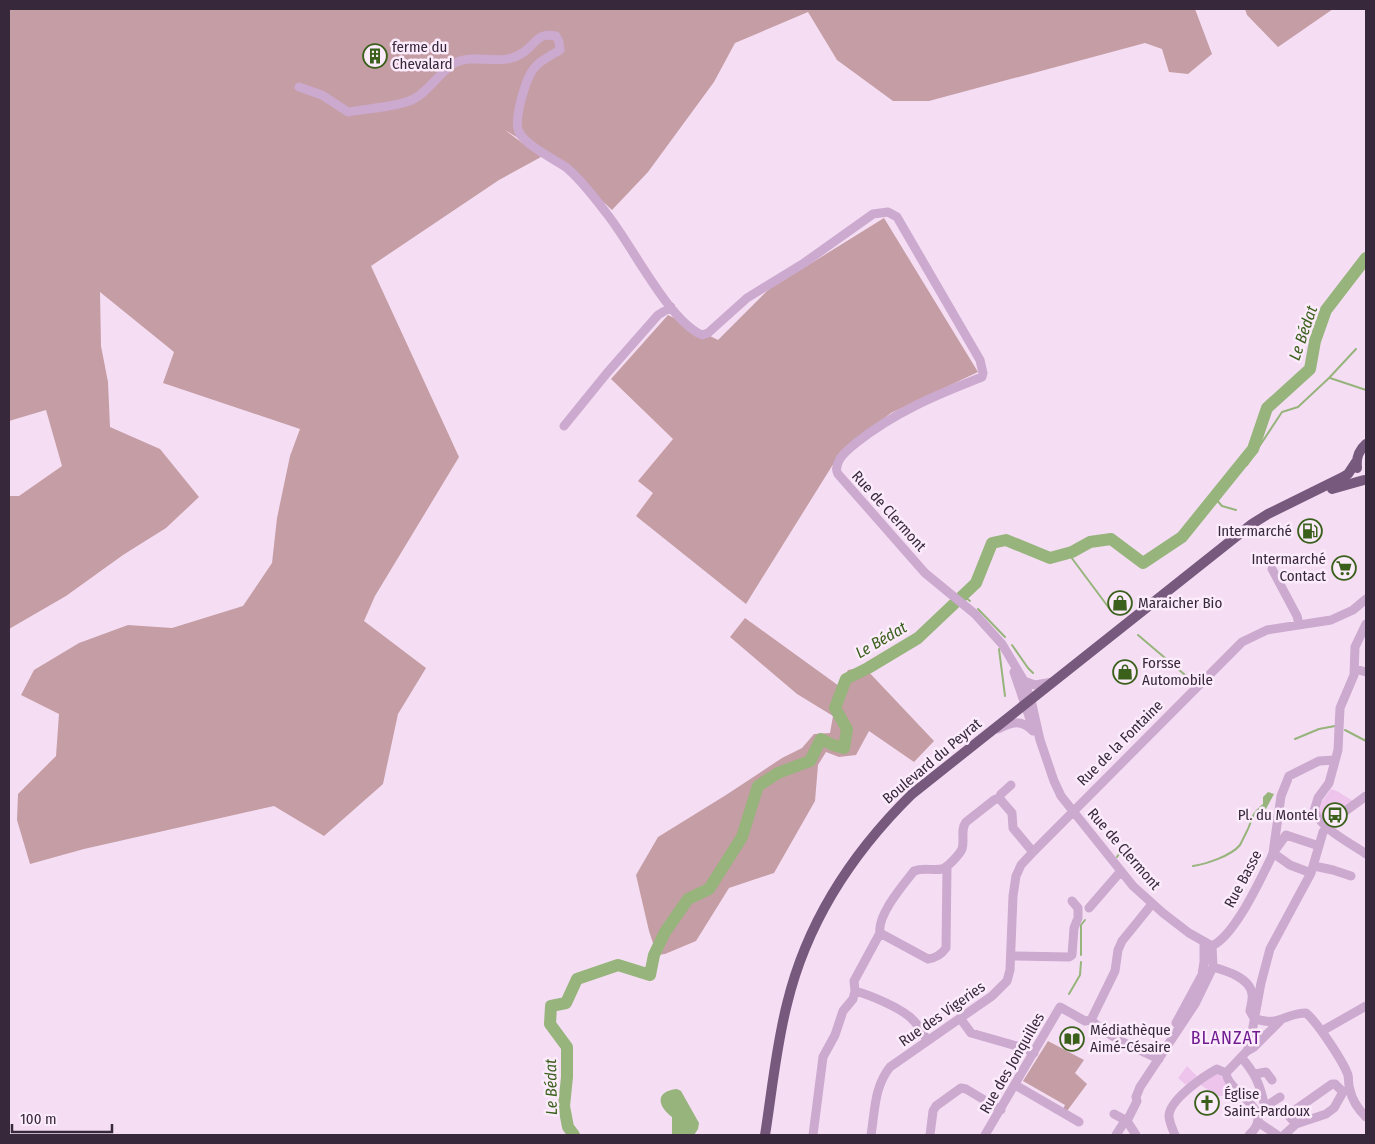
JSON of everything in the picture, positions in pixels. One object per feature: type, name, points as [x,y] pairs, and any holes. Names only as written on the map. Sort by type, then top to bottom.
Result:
[{"type":"main road","name":"Boulevard du Peyrat","points":[[765,1135],[779,1041],[787,1002],[801,959],[812,931],[849,867],[886,819],[912,794],[1252,524],[1348,474],[1356,462],[1359,452],[1366,444]]},
{"type":"main road","points":[[1356,462],[1358,472],[1365,480]]},
{"type":"main road","name":"Boulevard du Peyrat","points":[[1221,549],[1270,519],[1329,490],[1365,480]]},
{"type":"street","points":[[299,87],[322,95],[348,112],[410,101],[454,64],[467,59],[495,61],[509,58],[524,52],[540,37],[548,34],[556,36],[560,50],[535,67],[527,83],[516,120],[518,132],[527,142],[568,170],[584,186],[608,215],[670,307],[658,315],[564,426]]},
{"type":"street","name":"Rue de Clermont","points":[[670,307],[683,322],[696,332],[702,335],[708,334],[747,298],[804,263],[874,214],[888,212],[897,217],[905,227],[980,360],[983,372],[982,377],[935,396],[882,423],[849,448],[841,457],[836,466],[838,474],[925,572],[984,622],[1002,644],[1024,682],[1037,736],[1061,796],[1073,812],[1110,855],[1121,871],[1152,904],[1163,914],[1208,944]]},
{"type":"street","points":[[1272,569],[1297,616],[1299,624]]},
{"type":"street","name":"Rue de la Fontaine","points":[[1073,812],[1242,642],[1267,630],[1331,620],[1353,610],[1366,599]]},
{"type":"street","points":[[1366,624],[1355,647],[1355,669],[1340,708],[1340,742],[1329,783],[1318,798],[1314,811],[1317,818],[1327,827],[1366,854]]},
{"type":"street","points":[[1010,657],[1028,703]]},
{"type":"street","points":[[1355,669],[1366,672]]},
{"type":"street","points":[[1024,682],[1035,685],[1054,682]]},
{"type":"street","points":[[990,732],[1017,723],[1026,723],[1037,736]]},
{"type":"street","name":"Rue Basse","points":[[1208,944],[1219,943],[1230,931],[1273,853],[1281,796],[1289,776],[1319,760],[1335,760]]},
{"type":"street","points":[[812,1135],[823,1056],[835,1035],[843,1012],[853,999],[855,991],[854,980],[880,933],[879,926],[893,900],[914,871],[947,867],[962,850],[966,822],[999,798],[1011,786]]},
{"type":"street","points":[[1244,1054],[1250,1043],[1261,983],[1270,949],[1313,870],[1319,846],[1327,827],[1338,815],[1366,796]]},
{"type":"street","points":[[999,798],[1012,813],[1013,828],[1033,852]]},
{"type":"street","name":"Rue des Vigeries","points":[[871,1135],[882,1076],[890,1067],[1001,988],[1007,981],[1012,956],[1013,896],[1016,876],[1021,866],[1033,852],[1073,812]]},
{"type":"street","points":[[1319,846],[1286,835],[1273,853],[1290,865],[1313,870],[1333,870],[1351,876]]},
{"type":"street","points":[[880,933],[928,959],[935,958],[943,953],[946,948],[947,867]]},
{"type":"street","points":[[1089,908],[1121,871]]},
{"type":"street","points":[[1012,956],[1069,957],[1072,955],[1078,908],[1072,902]]},
{"type":"street","points":[[1152,904],[1122,941],[1118,950],[1116,970],[1091,1020],[1099,1028],[1132,1047],[1159,1059]]},
{"type":"street","points":[[1116,1135],[1127,1121],[1144,1079],[1159,1059],[1204,988],[1213,967],[1208,944]]},
{"type":"street","points":[[1176,1033],[1174,1029],[1176,1022],[1202,975],[1208,944]]},
{"type":"street","points":[[1213,967],[1241,978],[1251,988],[1253,996],[1250,1011],[1254,1018],[1268,1022],[1280,1021],[1306,1013],[1322,1032],[1347,1073],[1346,1090],[1334,1108],[1326,1114],[1296,1124],[1284,1135]]},
{"type":"street","points":[[855,991],[870,995],[913,1020],[928,1040]]},
{"type":"street","points":[[1322,1032],[1366,1006]]},
{"type":"street","name":"Rue des Jonquilles","points":[[985,1135],[1060,1007],[1085,1021],[1091,1020]]},
{"type":"street","points":[[960,1018],[971,1033],[1024,1048],[1034,1053]]},
{"type":"street","points":[[1226,1073],[1280,1021]]},
{"type":"street","points":[[1244,1054],[1261,1088],[1265,1107]]},
{"type":"street","points":[[1175,1135],[1169,1116],[1170,1112],[1189,1087],[1216,1069],[1226,1073],[1230,1082],[1250,1103],[1258,1119],[1277,1135]]},
{"type":"street","points":[[1255,1074],[1266,1072],[1272,1080]]},
{"type":"street","points":[[1296,1124],[1288,1115],[1332,1084],[1346,1090],[1366,1117]]},
{"type":"street","points":[[1016,1085],[1079,1122]]},
{"type":"street","points":[[930,1135],[933,1111],[936,1106],[961,1088],[966,1089],[1001,1110]]},
{"type":"street","points":[[1249,1135],[1265,1107],[1280,1097]]},
{"type":"street","points":[[1114,1114],[1127,1121],[1136,1135]]},
{"type":"shaded area","points":[[9,9],[1195,9],[1212,54],[1188,74],[1169,72],[1162,49],[1145,43],[929,101],[893,101],[837,60],[808,12],[735,43],[714,82],[648,172],[612,210],[568,169],[505,130],[541,157],[499,180],[371,266],[459,457],[375,596],[364,621],[426,668],[398,714],[383,784],[324,836],[274,806],[84,849],[30,864],[17,820],[18,794],[56,756],[59,714],[21,695],[34,670],[79,643],[128,625],[172,628],[243,606],[272,563],[277,518],[290,456],[300,429],[163,383],[174,352],[100,292],[101,346],[108,382],[110,427],[160,449],[199,497],[166,528],[123,555],[66,596],[9,629],[9,496],[19,496],[62,466],[46,410],[9,421]]},
{"type":"shaded area","points":[[1245,9],[1333,9],[1278,47],[1247,15]]},
{"type":"shaded area","points":[[884,218],[978,372],[891,413],[856,439],[832,466],[746,604],[636,516],[653,493],[638,481],[673,439],[611,379],[668,315],[718,340],[768,290]]},
{"type":"shaded area","points":[[745,618],[839,686],[848,670],[864,667],[934,741],[914,762],[869,731],[856,755],[839,757],[826,752],[818,765],[815,801],[774,873],[729,888],[696,941],[665,954],[657,955],[649,931],[636,875],[658,837],[782,758],[802,748],[814,734],[830,733],[833,716],[797,694],[730,637]]},
{"type":"shaded area","points":[[1331,789],[1353,801],[1328,820],[1323,821],[1319,815],[1319,810],[1321,803]]},
{"type":"shaded area","points":[[1268,792],[1274,794],[1266,809],[1260,809],[1259,807],[1263,804],[1263,797]]},
{"type":"shaded area","points":[[1048,1041],[1084,1060],[1075,1073],[1087,1084],[1067,1111],[1063,1109],[1065,1105],[1023,1081]]},
{"type":"shaded area","points":[[1187,1066],[1197,1076],[1186,1085],[1178,1078]]},
{"type":"shaded area","points":[[1217,1071],[1229,1086],[1223,1096],[1218,1096],[1199,1084]]},
{"type":"shaded area","points":[[677,1089],[681,1091],[699,1123],[694,1135],[672,1135],[672,1117],[663,1108],[661,1100],[665,1093]]},
{"type":"waterway","name":"Le Bédat","points":[[574,1135],[568,1127],[564,1106],[567,1077],[567,1047],[550,1024],[551,1006],[566,1003],[577,979],[618,965],[650,975],[654,955],[665,932],[688,899],[709,889],[742,837],[758,786],[778,773],[810,761],[821,739],[844,748],[847,729],[835,708],[846,679],[918,638],[976,583],[992,543],[1006,540],[1050,558],[1072,552],[1090,542],[1111,539],[1143,563],[1182,537],[1253,449],[1267,408],[1310,369],[1315,341],[1326,310],[1366,258]]},
{"type":"waterway","points":[[1247,465],[1282,412],[1298,407],[1356,349]]},
{"type":"waterway","points":[[1330,378],[1366,390]]},
{"type":"waterway","points":[[1214,497],[1222,506],[1236,510]]},
{"type":"waterway","points":[[1068,553],[1109,608]]},
{"type":"waterway","name":"Le Bédat","points":[[962,600],[965,597],[970,601]]},
{"type":"waterway","points":[[978,609],[1005,637]]},
{"type":"waterway","points":[[1138,635],[1191,680]]},
{"type":"waterway","points":[[1012,645],[1033,673]]},
{"type":"waterway","points":[[999,649],[1005,696]]},
{"type":"waterway","points":[[1295,739],[1319,729],[1335,726]]},
{"type":"waterway","points":[[1345,730],[1366,741]]},
{"type":"waterway","points":[[1193,866],[1218,859],[1236,849],[1249,828],[1253,816],[1260,808]]},
{"type":"waterway","points":[[1117,857],[1124,846]]},
{"type":"waterway","points":[[1081,955],[1081,925],[1085,920]]},
{"type":"waterway","points":[[1069,994],[1080,975],[1081,962]]},
{"type":"place","name":"ferme du Chevalard","points":[[375,56]]},
{"type":"place","name":"Intermarché","points":[[1310,531]]},
{"type":"place","name":"Intermarché Contact","points":[[1344,568]]},
{"type":"place","name":"Maraicher Bio","points":[[1120,603]]},
{"type":"place","name":"Forsse Automobile","points":[[1125,672]]},
{"type":"place","name":"Pl. du Montel","points":[[1335,815]]},
{"type":"place","name":"Médiathèque Aimé-Césaire","points":[[1072,1039]]},
{"type":"place","name":"Église Saint-Pardoux","points":[[1207,1103]]},
{"type":"district","name":"BLANZAT","points":[[1226,1038]]}]
